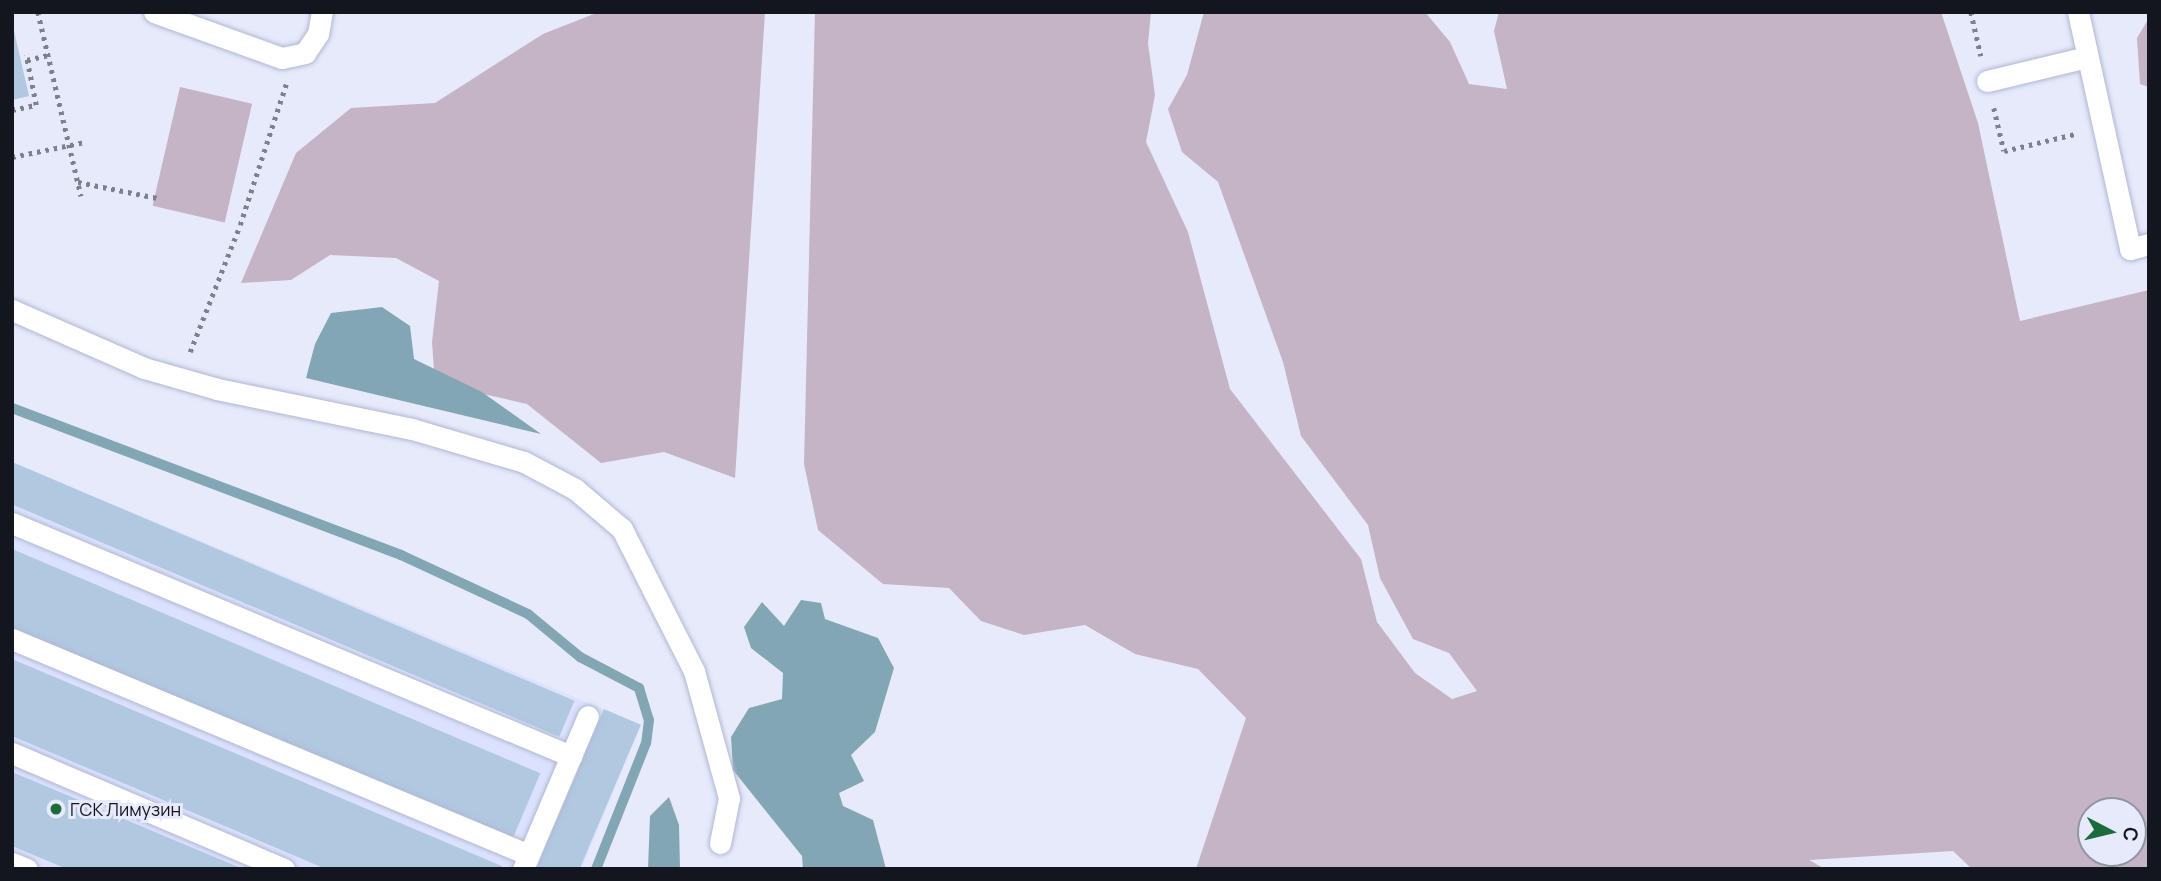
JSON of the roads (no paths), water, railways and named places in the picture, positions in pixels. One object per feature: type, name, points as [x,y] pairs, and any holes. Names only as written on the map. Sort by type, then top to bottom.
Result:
[{"type":"lane","points":[[154,12],[272,55],[292,56],[306,53],[318,34],[322,12]]},
{"type":"lane","points":[[2078,12],[2130,249],[2149,244]]},
{"type":"lane","points":[[1987,81],[2087,57]]},
{"type":"lane","points":[[12,310],[144,368],[189,381],[412,429],[524,462],[575,489],[622,529],[694,671],[729,798],[720,843]]},
{"type":"lane","points":[[12,523],[571,756]]},
{"type":"lane","points":[[12,639],[526,862],[588,716]]},
{"type":"lane","points":[[12,753],[284,869]]},
{"type":"lane","points":[[12,863],[27,869]]},
{"type":"waterway","points":[[12,408],[401,555],[528,614],[580,657],[639,688],[649,720],[646,743],[596,869]]},
{"type":"place","name":"ГСК Лимузин","points":[[56,809]]}]
